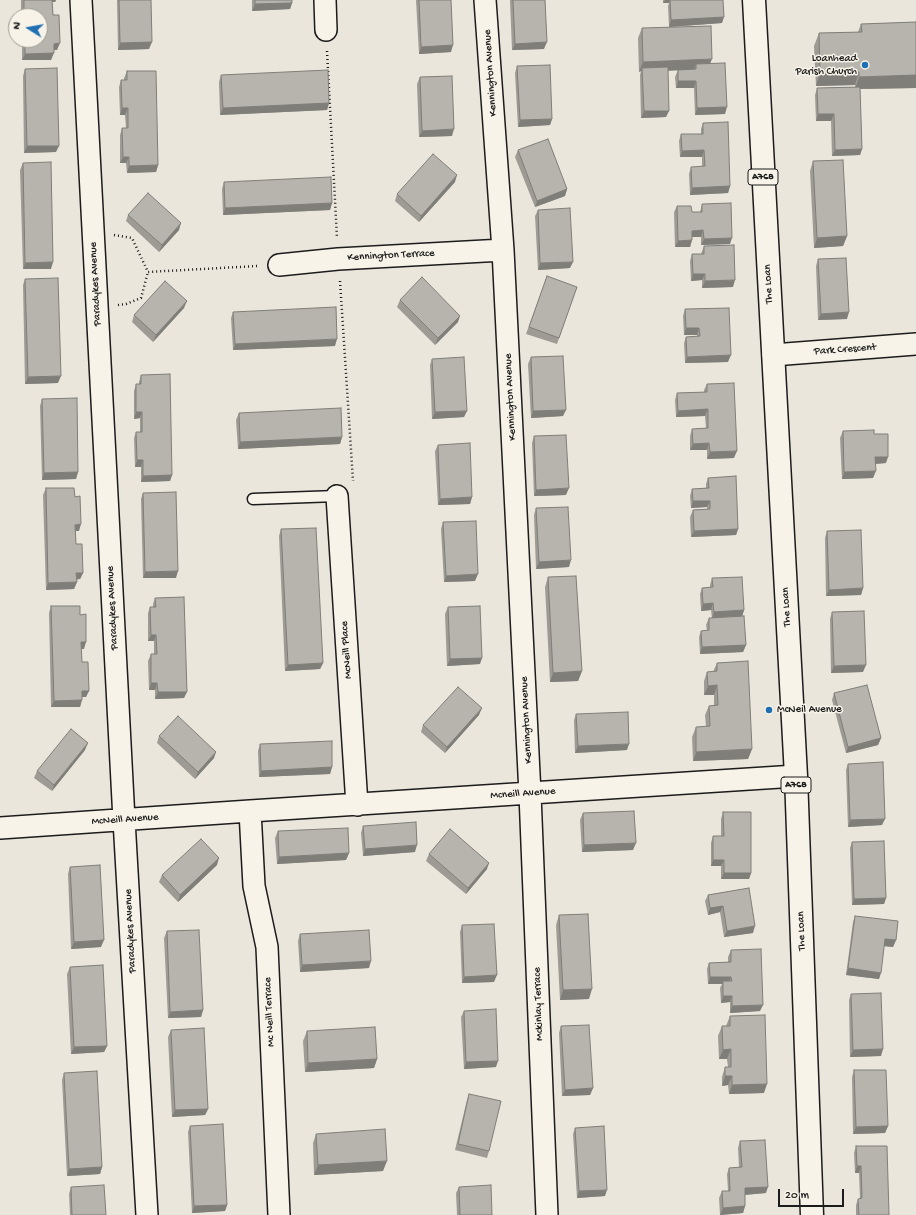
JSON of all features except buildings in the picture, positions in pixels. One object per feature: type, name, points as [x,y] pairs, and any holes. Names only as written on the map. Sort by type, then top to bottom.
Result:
[{"type":"main road","name":"The Loan","points":[[754,0],[796,776],[812,1215]]},
{"type":"street","name":"Paradykes Avenue","points":[[81,0],[124,820],[147,1215]]},
{"type":"street","points":[[325,0],[326,30]]},
{"type":"street","name":"Kennington Avenue","points":[[485,0],[503,250],[530,794]]},
{"type":"street","name":"Kennington Terrace","points":[[279,265],[338,259],[503,250]]},
{"type":"street","name":"Park Crescent","points":[[773,355],[916,344]]},
{"type":"street","name":"McNeill Place","points":[[337,496],[357,805]]},
{"type":"street","name":"Mcneill Avenue","points":[[250,811],[796,776]]},
{"type":"street","name":"Mckinlay Terrace","points":[[530,794],[547,1215]]},
{"type":"street","name":"McNeill Avenue","points":[[0,828],[250,811]]},
{"type":"street","name":"Mc Neill Terrace","points":[[250,811],[254,886],[267,947],[279,1215]]},
{"type":"lane","points":[[253,499],[337,496]]},
{"type":"path","points":[[94,236],[114,235],[132,238],[148,272],[142,298],[126,304],[97,307]]},
{"type":"path","points":[[148,272],[279,265]]},
{"type":"place","name":"Loanhead Parish Church","points":[[865,65]]},
{"type":"place","name":"McNeil Avenue","points":[[769,710]]}]
